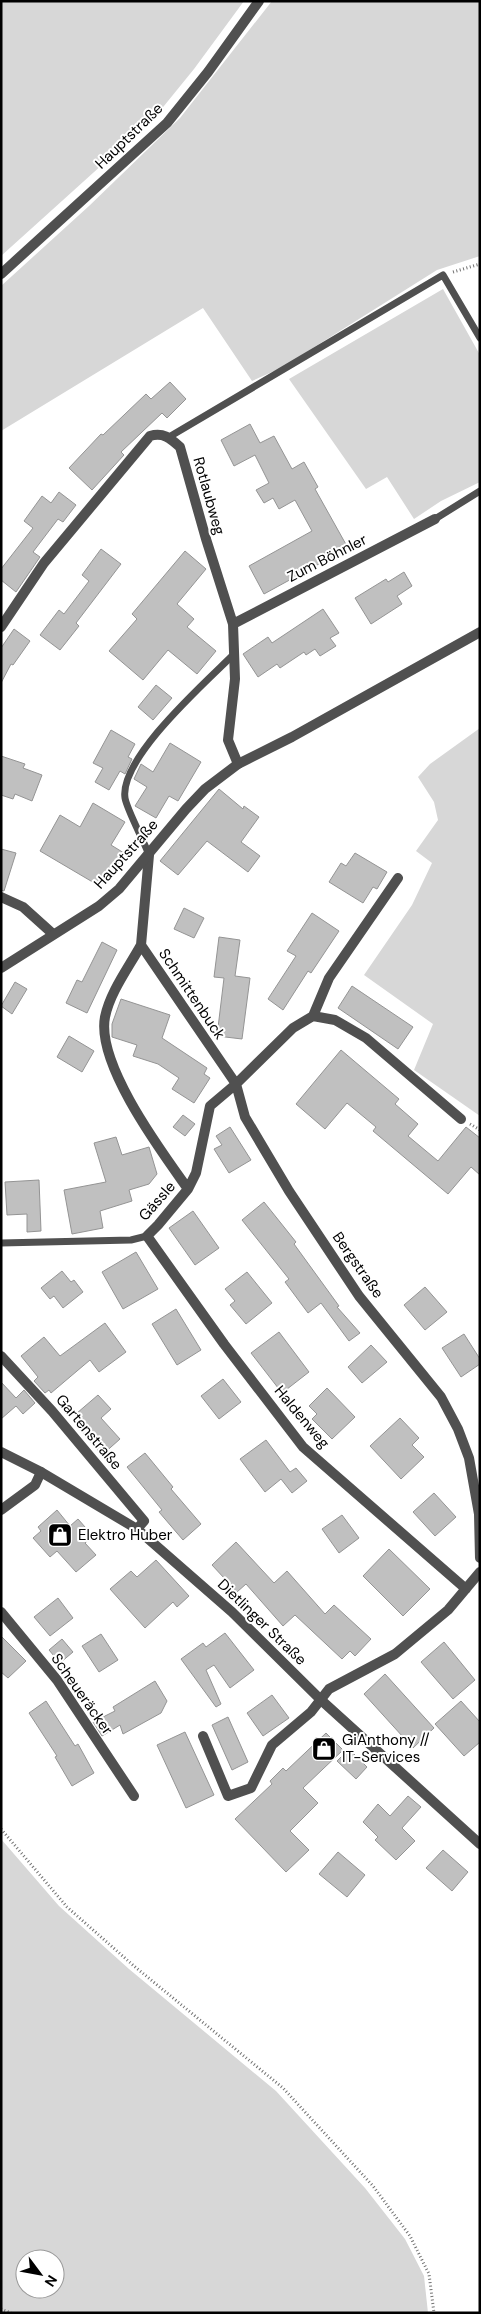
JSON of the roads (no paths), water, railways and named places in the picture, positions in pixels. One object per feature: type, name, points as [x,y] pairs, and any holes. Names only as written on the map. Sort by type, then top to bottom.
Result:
[{"type":"street","name":"Hauptstraße","points":[[1,274],[167,123],[208,72],[259,1]]},
{"type":"street","points":[[1,627],[44,563],[150,436],[159,434],[169,438]]},
{"type":"street","name":"Rotlaubweg","points":[[169,438],[180,447],[233,624],[235,679],[228,740],[238,764]]},
{"type":"street","name":"Zum Böhnler","points":[[233,624],[435,519]]},
{"type":"street","name":"Hauptstraße","points":[[1,968],[99,906],[119,889],[186,808],[205,789],[238,764],[292,737],[480,632]]},
{"type":"street","name":"Schmittenbuck","points":[[149,855],[141,945],[236,1084]]},
{"type":"street","points":[[236,1084],[292,1028],[313,1016],[329,978],[398,878]]},
{"type":"street","points":[[1,897],[22,907],[53,934]]},
{"type":"street","points":[[141,945],[106,1015],[104,1032],[109,1052],[136,1113],[188,1189]]},
{"type":"street","points":[[313,1016],[336,1020],[366,1038],[461,1119]]},
{"type":"street","name":"Gässle","points":[[147,1236],[158,1226],[188,1189],[196,1173],[210,1106],[236,1084]]},
{"type":"street","name":"Bergstraße","points":[[236,1084],[245,1117],[289,1191],[359,1296],[441,1397],[458,1429],[469,1458],[479,1514],[480,1558]]},
{"type":"street","name":"Haldenweg","points":[[147,1236],[224,1344],[304,1447],[466,1589]]},
{"type":"street","name":"Gartenstraße","points":[[1,1356],[52,1411],[144,1521],[137,1530]]},
{"type":"street","name":"Dietlinger Straße","points":[[1,1452],[41,1472],[137,1530],[232,1612],[320,1700],[480,1844]]},
{"type":"street","points":[[1,1510],[35,1485],[41,1472]]},
{"type":"street","points":[[203,1736],[228,1796],[251,1788],[272,1745],[311,1712],[329,1689],[395,1654],[448,1610],[480,1572]]},
{"type":"street","name":"Scheueräcker","points":[[1,1612],[57,1680],[134,1796]]},
{"type":"lane","points":[[169,438],[443,275],[480,338]]},
{"type":"lane","points":[[435,519],[480,491]]},
{"type":"lane","points":[[149,855],[125,798],[127,778],[146,746],[234,654]]},
{"type":"lane","name":"Gässle","points":[[1,1244],[131,1240],[147,1236]]},
{"type":"place","name":"Elektro Huber","points":[[60,1535]]},
{"type":"place","name":"GiAnthony // IT-Services","points":[[324,1749]]}]
